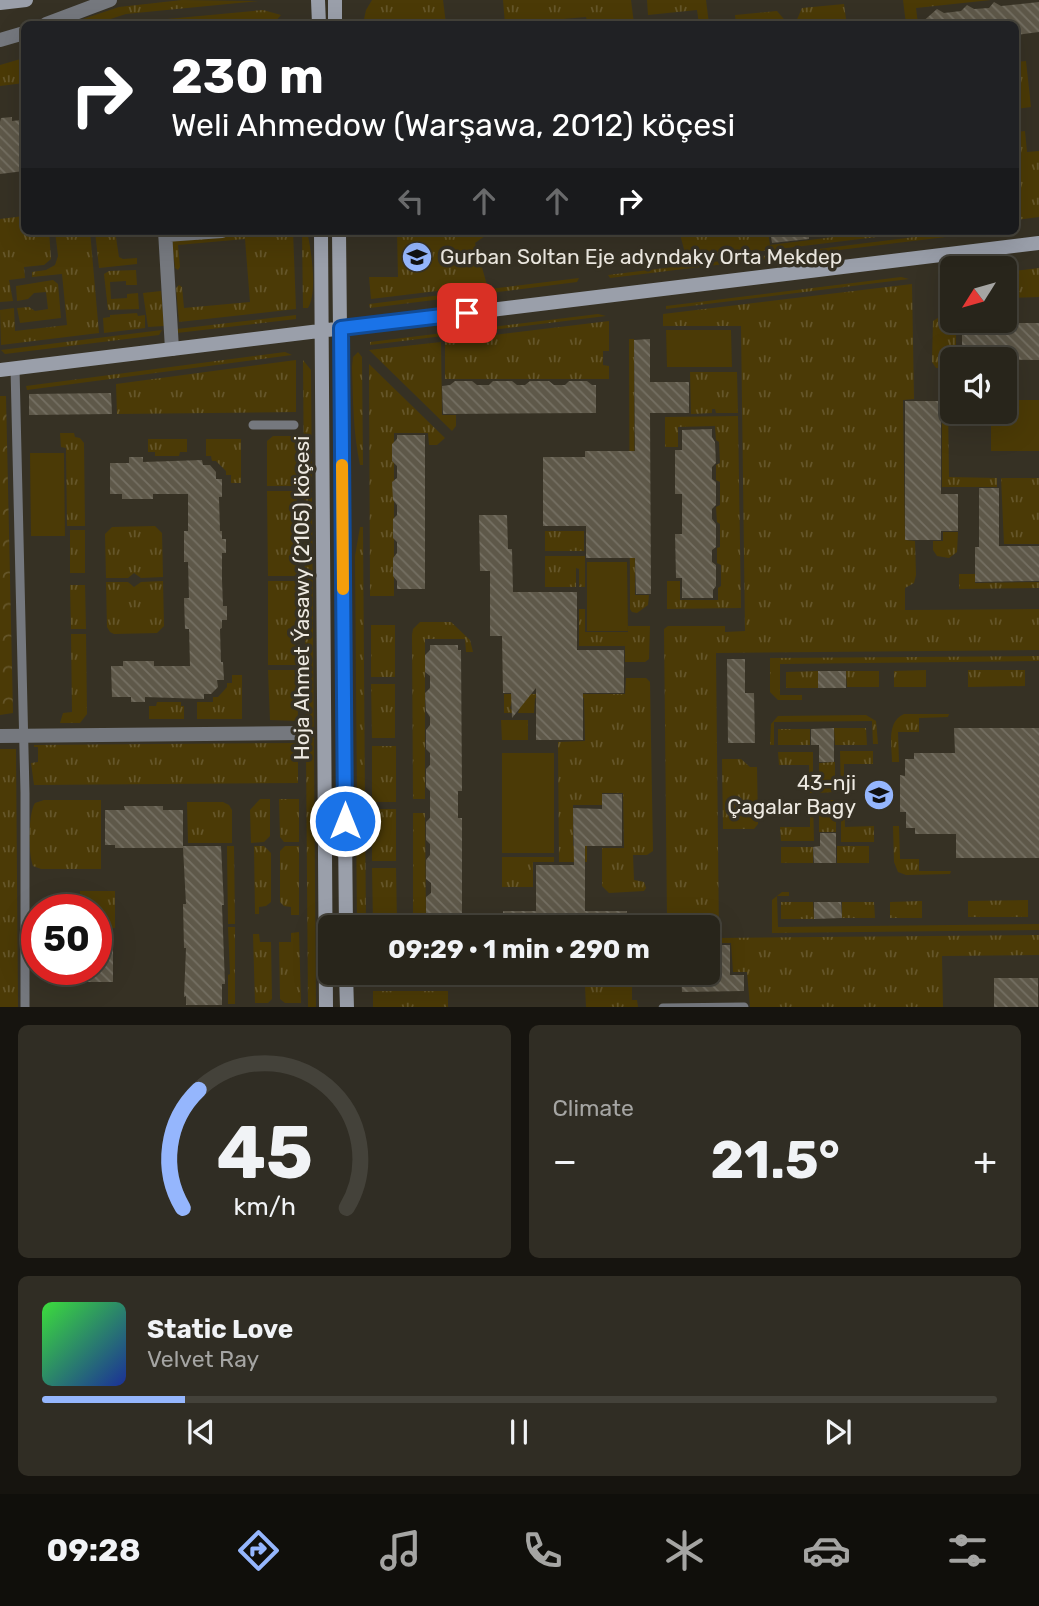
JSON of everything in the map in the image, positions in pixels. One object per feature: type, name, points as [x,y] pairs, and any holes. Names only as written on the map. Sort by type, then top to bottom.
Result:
[{"type":"main road","points":[[0,3],[26,0]]},
{"type":"main road","points":[[318,0],[318,21]]},
{"type":"main road","points":[[335,0],[335,21]]},
{"type":"main road","name":"Hoja Ahmet Ýasawy (2105) köçesi","points":[[321,235],[326,1007]]},
{"type":"main road","name":"Hoja Ahmet Ýasawy (2105) köçesi","points":[[339,235],[346,915]]},
{"type":"main road","points":[[7,369],[1039,243]]},
{"type":"main road","points":[[346,985],[347,1007]]},
{"type":"street","points":[[55,21],[110,0]]},
{"type":"street","points":[[0,40],[21,34]]},
{"type":"street","points":[[165,235],[172,349]]},
{"type":"street","points":[[0,736],[302,733]]},
{"type":"lane","points":[[7,369],[25,793],[25,1007]]},
{"type":"lane","points":[[253,425],[294,425]]},
{"type":"lane","points":[[663,1007],[744,1007]]},
{"type":"green space","points":[[182,0],[258,1],[126,14],[104,21],[77,21],[119,7]]},
{"type":"green space","points":[[372,0],[443,0],[446,21],[364,21]]},
{"type":"green space","points":[[503,0],[631,0],[634,21],[587,21],[586,17],[505,21]]},
{"type":"green space","points":[[647,0],[706,0],[709,21],[699,21],[697,10],[648,15]]},
{"type":"green space","points":[[903,0],[991,0],[916,8],[918,21],[906,21]]},
{"type":"green space","points":[[844,4],[846,19],[796,21],[802,8]]},
{"type":"green space","points":[[263,10],[281,15],[276,21],[167,19]]},
{"type":"green space","points":[[777,11],[785,21],[736,21],[735,15]]},
{"type":"green space","points":[[21,59],[21,83],[0,86],[0,65]]},
{"type":"green space","points":[[1026,61],[1031,107],[1019,108],[1019,62]]},
{"type":"green space","points":[[1025,131],[1027,152],[1039,151],[1039,217],[1019,220],[1019,132]]},
{"type":"green space","points":[[21,216],[21,235],[49,235],[51,259],[44,265],[24,267],[25,278],[9,280],[13,301],[0,302],[0,219]]},
{"type":"green space","points":[[55,235],[90,235],[99,333],[1,345],[0,310],[14,308],[15,331],[67,325],[62,274],[32,277],[32,272],[46,270],[55,265],[58,256]]},
{"type":"green space","points":[[95,235],[116,235],[119,257],[137,258],[137,264],[99,268]]},
{"type":"green space","points":[[214,235],[293,235],[296,309],[179,322],[176,288],[179,285],[182,287],[184,308],[250,302],[245,239],[178,245],[178,270],[175,268],[172,239]]},
{"type":"green space","points":[[302,235],[308,235],[313,292],[308,308],[303,308]]},
{"type":"green space","points":[[397,235],[486,235],[475,243],[487,285],[371,299],[369,277],[398,277]]},
{"type":"green space","points":[[680,235],[769,235],[770,245],[849,235],[893,235],[687,260]]},
{"type":"green space","points":[[931,235],[962,235],[610,278],[608,275]]},
{"type":"green space","points":[[1039,268],[1039,297],[1017,298],[1017,271]]},
{"type":"green space","points":[[136,270],[137,285],[126,285],[126,281],[110,282],[111,299],[127,298],[127,294],[138,293],[139,309],[108,310],[104,274],[109,271]]},
{"type":"green space","points":[[901,277],[909,279],[666,309],[666,306]]},
{"type":"green space","points":[[579,278],[577,282],[370,308],[369,304]]},
{"type":"green space","points":[[53,280],[58,284],[61,318],[20,323],[17,308],[29,307],[35,311],[48,309],[46,292],[34,293],[28,299],[17,301],[16,286]]},
{"type":"green space","points":[[912,284],[914,399],[903,400],[905,540],[915,541],[916,575],[914,583],[905,588],[905,610],[1039,609],[1039,650],[716,653],[719,915],[667,915],[664,629],[668,626],[725,626],[725,632],[745,631],[741,326],[663,326],[663,314]]},
{"type":"green space","points":[[161,291],[164,326],[148,327],[143,293]]},
{"type":"green space","points":[[137,313],[138,316],[145,315],[145,328],[104,333],[103,318]]},
{"type":"green space","points":[[598,314],[606,316],[370,345],[370,342]]},
{"type":"green space","points":[[296,315],[296,319],[177,333],[177,329]]},
{"type":"green space","points":[[940,317],[940,333],[956,333],[956,347],[940,347],[940,368],[936,368],[932,362],[933,321]]},
{"type":"green space","points":[[609,321],[609,351],[603,351],[603,365],[609,366],[609,379],[445,379],[445,341]]},
{"type":"green space","points":[[162,330],[159,335],[5,354],[1,350]]},
{"type":"green space","points":[[666,330],[731,330],[732,367],[667,367]]},
{"type":"green space","points":[[629,339],[634,339],[635,595],[649,595],[648,605],[637,613],[630,609]]},
{"type":"green space","points":[[441,342],[442,415],[456,415],[456,426],[452,431],[369,350]]},
{"type":"green space","points":[[285,352],[292,355],[27,390],[26,386]]},
{"type":"green space","points":[[358,352],[362,357],[363,465],[360,465],[358,453],[353,404],[352,367],[353,357]]},
{"type":"green space","points":[[296,360],[296,412],[117,414],[116,384]]},
{"type":"green space","points":[[303,360],[311,370],[316,1007],[308,1007]]},
{"type":"green space","points":[[369,364],[445,438],[437,445],[429,445],[428,433],[394,433],[394,596],[370,596]]},
{"type":"green space","points":[[690,372],[737,372],[738,413],[716,413],[715,409],[712,409],[712,413],[691,414]]},
{"type":"green space","points":[[0,396],[6,396],[13,713],[0,715]]},
{"type":"green space","points":[[1017,400],[1039,400],[1039,451],[991,451],[991,424],[1017,424]]},
{"type":"green space","points":[[738,416],[741,608],[667,609],[667,581],[680,581],[680,600],[718,600],[721,565],[717,563],[720,524],[717,522],[716,507],[720,505],[720,482],[716,480],[716,465],[720,463],[715,426],[678,427],[678,447],[665,447],[665,417]]},
{"type":"green space","points":[[942,424],[948,424],[949,477],[997,478],[997,487],[942,487]]},
{"type":"green space","points":[[60,433],[74,433],[75,437],[84,443],[85,526],[67,526],[66,448],[61,447]]},
{"type":"green space","points":[[273,436],[296,436],[297,486],[267,486],[267,441]]},
{"type":"green space","points":[[148,439],[187,439],[187,452],[180,452],[179,456],[155,456],[155,452],[148,452]]},
{"type":"green space","points":[[206,439],[241,439],[241,483],[231,483],[231,475],[226,475],[226,471],[216,461],[212,461],[211,456],[206,456]]},
{"type":"green space","points":[[30,453],[64,453],[65,536],[31,536]]},
{"type":"green space","points":[[1001,478],[1039,478],[1039,544],[1004,544]]},
{"type":"green space","points":[[267,491],[297,491],[297,576],[268,576]]},
{"type":"green space","points":[[155,526],[162,533],[163,577],[141,578],[134,573],[128,578],[106,578],[105,534],[112,527]]},
{"type":"green space","points":[[360,527],[363,527],[365,802],[357,802],[355,556]]},
{"type":"green space","points":[[70,530],[85,530],[85,573],[70,573]]},
{"type":"green space","points":[[545,531],[584,531],[584,551],[545,551]]},
{"type":"green space","points":[[943,532],[958,532],[957,552],[949,558],[937,556],[933,550],[933,541],[943,541]]},
{"type":"green space","points":[[545,556],[585,556],[585,587],[579,587],[579,569],[576,568],[576,587],[545,587]]},
{"type":"green space","points":[[587,562],[627,562],[628,631],[587,631]]},
{"type":"green space","points":[[959,574],[975,574],[975,583],[1039,582],[1039,588],[959,589]]},
{"type":"green space","points":[[163,581],[164,626],[157,633],[110,632],[107,627],[106,582],[128,582],[134,587],[141,582]]},
{"type":"green space","points":[[268,581],[297,581],[297,665],[268,665]]},
{"type":"green space","points":[[70,585],[85,585],[86,629],[71,629]]},
{"type":"green space","points":[[579,609],[585,609],[585,632],[628,632],[628,626],[650,626],[649,659],[645,662],[625,662],[625,646],[579,646]]},
{"type":"green space","points":[[420,622],[451,622],[470,640],[473,652],[466,652],[465,639],[425,639],[425,799],[413,799],[412,635],[413,629]]},
{"type":"green space","points":[[371,625],[395,625],[395,677],[371,677]]},
{"type":"green space","points":[[71,634],[86,634],[87,714],[80,723],[60,723],[63,713],[72,712]]},
{"type":"green space","points":[[1039,656],[1039,661],[780,664],[780,695],[802,695],[802,700],[778,700],[770,692],[770,658]]},
{"type":"green space","points":[[268,670],[297,670],[298,721],[270,720]]},
{"type":"green space","points":[[926,670],[926,687],[894,687],[894,671]]},
{"type":"green space","points":[[968,670],[1025,670],[1025,686],[968,687]]},
{"type":"green space","points":[[818,671],[818,688],[786,688],[786,672]]},
{"type":"green space","points":[[846,671],[879,671],[879,687],[847,687]]},
{"type":"green space","points":[[232,675],[242,675],[242,719],[197,719],[197,702],[213,702],[213,697],[218,697],[227,687],[227,683],[232,683]]},
{"type":"green space","points":[[626,678],[646,678],[650,682],[653,851],[647,855],[633,855],[634,880],[644,882],[644,891],[609,893],[602,886],[602,848],[624,848],[623,793],[602,793],[602,805],[573,805],[573,846],[587,846],[587,862],[559,862],[558,742],[585,741],[584,698],[535,698],[534,713],[518,713],[521,704],[512,701],[510,708],[514,713],[504,713],[504,694],[625,694]]},
{"type":"green space","points":[[371,684],[395,684],[395,738],[372,738]]},
{"type":"green space","points":[[157,702],[181,702],[181,706],[184,706],[184,719],[149,719],[149,706],[156,706]]},
{"type":"green space","points":[[904,714],[949,714],[948,717],[919,718],[919,732],[898,732],[899,762],[892,762],[892,728]]},
{"type":"green space","points":[[866,715],[876,721],[878,744],[873,744],[872,721],[774,722],[774,745],[770,745],[771,724],[778,716]]},
{"type":"green space","points":[[501,720],[528,720],[528,740],[502,740]]},
{"type":"green space","points":[[834,728],[866,728],[867,745],[835,745]]},
{"type":"green space","points":[[778,729],[810,729],[810,745],[778,745]]},
{"type":"green space","points":[[298,743],[298,783],[34,785],[31,763],[38,762],[38,747],[34,745]]},
{"type":"green space","points":[[372,746],[396,746],[396,802],[372,802]]},
{"type":"green space","points":[[0,749],[16,749],[18,1007],[0,1007]]},
{"type":"green space","points":[[840,751],[873,751],[873,764],[844,764],[844,792],[841,792]]},
{"type":"green space","points":[[778,752],[813,752],[813,793],[810,793],[809,765],[779,765]]},
{"type":"green space","points":[[502,753],[554,753],[554,853],[502,853]]},
{"type":"green space","points":[[722,759],[741,759],[750,767],[757,767],[758,824],[754,829],[723,829]]},
{"type":"green space","points":[[835,762],[835,792],[819,793],[819,763]]},
{"type":"green space","points":[[260,799],[270,799],[270,836],[264,842],[251,843],[250,810]]},
{"type":"green space","points":[[279,799],[299,799],[299,842],[284,842],[280,837]]},
{"type":"green space","points":[[44,800],[101,800],[101,869],[41,869],[33,866],[30,844],[31,816],[35,803]]},
{"type":"green space","points":[[810,800],[813,800],[814,841],[781,841],[780,827],[810,827]]},
{"type":"green space","points":[[819,800],[836,800],[836,832],[819,832]]},
{"type":"green space","points":[[841,800],[844,800],[845,827],[874,826],[874,842],[841,842]]},
{"type":"green space","points":[[187,802],[223,802],[229,805],[232,810],[232,843],[188,843]]},
{"type":"green space","points":[[356,809],[365,809],[366,915],[357,915]]},
{"type":"green space","points":[[372,809],[396,809],[396,861],[372,861]]},
{"type":"green space","points":[[413,813],[425,813],[426,915],[413,915]]},
{"type":"green space","points":[[893,826],[899,826],[900,859],[919,859],[919,871],[951,871],[950,874],[906,875],[898,872],[894,862]]},
{"type":"green space","points":[[227,846],[234,846],[235,924],[228,924]]},
{"type":"green space","points":[[254,846],[264,846],[271,853],[271,902],[259,907],[259,914],[255,914]]},
{"type":"green space","points":[[285,846],[299,846],[299,915],[291,915],[291,907],[280,902],[280,851]]},
{"type":"green space","points":[[837,846],[869,846],[869,863],[837,863]]},
{"type":"green space","points":[[781,847],[813,847],[813,863],[781,863]]},
{"type":"green space","points":[[502,857],[554,857],[554,862],[533,862],[533,887],[502,887]]},
{"type":"green space","points":[[372,868],[396,868],[397,915],[373,915]]},
{"type":"green space","points":[[80,891],[115,891],[115,928],[112,928],[112,894],[80,894]]},
{"type":"green space","points":[[782,892],[789,892],[789,896],[777,896]]},
{"type":"green space","points":[[777,896],[778,927],[1039,924],[1039,930],[772,933],[772,900]]},
{"type":"green space","points":[[1028,900],[1028,917],[968,917],[968,901]]},
{"type":"green space","points":[[922,901],[922,918],[890,918],[890,902]]},
{"type":"green space","points":[[781,902],[813,902],[814,919],[781,919]]},
{"type":"green space","points":[[842,902],[874,902],[875,918],[842,918]]},
{"type":"green space","points":[[228,927],[235,927],[235,1004],[228,1004]]},
{"type":"green space","points":[[299,932],[301,1003],[285,1003],[280,999],[279,942],[291,942],[291,933]]},
{"type":"green space","points":[[253,934],[259,934],[260,942],[271,942],[272,999],[268,1003],[255,1003]]},
{"type":"green space","points":[[1039,935],[1039,955],[942,956],[943,1007],[750,1007],[747,972],[733,972],[731,943],[720,943],[720,938]]},
{"type":"green space","points":[[632,985],[632,1000],[637,1000],[638,1007],[586,1007],[585,986],[473,986]]},
{"type":"green space","points":[[373,991],[448,991],[448,1007],[373,1007]]},
{"type":"building","points":[[994,2],[1001,6],[1039,2],[1039,32],[1019,34],[1019,21],[923,21],[937,9],[944,13],[961,11],[967,5],[974,9],[989,8]]},
{"type":"building","points":[[1,118],[21,120],[21,171],[0,174]]},
{"type":"building","points":[[771,235],[809,235],[809,239],[772,243]]},
{"type":"building","points":[[1018,323],[1039,323],[1039,360],[1017,360],[1017,347],[962,347],[962,333],[1017,333]]},
{"type":"building","points":[[650,339],[650,382],[689,382],[689,413],[650,413],[651,594],[636,594],[635,558],[586,558],[586,526],[543,526],[543,457],[585,457],[585,451],[635,451],[634,340]]},
{"type":"building","points":[[455,381],[489,385],[493,381],[512,381],[517,385],[525,385],[530,381],[549,381],[554,385],[565,385],[569,381],[587,381],[596,385],[596,413],[443,414],[442,386]]},
{"type":"building","points":[[111,393],[112,414],[29,415],[29,394]]},
{"type":"building","points":[[905,401],[940,401],[941,494],[958,494],[958,531],[941,531],[941,540],[905,540]]},
{"type":"building","points":[[712,429],[716,463],[712,467],[712,479],[716,482],[716,505],[712,509],[712,519],[716,524],[716,547],[712,550],[712,562],[716,565],[716,586],[713,598],[682,598],[682,578],[676,578],[675,534],[682,534],[682,494],[675,494],[675,450],[682,450],[682,430]]},
{"type":"building","points":[[397,435],[425,435],[425,589],[397,589],[397,581],[393,576],[393,558],[397,553],[397,542],[393,538],[393,519],[397,515],[397,505],[393,500],[392,482],[397,478],[397,466],[392,461],[392,444]]},
{"type":"building","points":[[129,457],[143,457],[143,462],[202,460],[203,465],[210,465],[216,472],[216,479],[222,479],[222,497],[219,497],[220,531],[222,539],[226,539],[226,553],[222,553],[222,580],[223,606],[227,606],[227,620],[222,620],[220,629],[224,680],[217,680],[218,687],[211,694],[204,694],[204,699],[145,697],[145,702],[131,702],[131,697],[112,697],[111,666],[123,666],[123,661],[154,661],[154,666],[190,666],[189,629],[185,629],[184,598],[189,598],[188,562],[184,562],[184,531],[188,531],[188,494],[153,494],[153,499],[122,499],[122,494],[110,494],[110,463],[129,463]]},
{"type":"building","points":[[979,488],[999,488],[999,546],[1039,546],[1039,581],[975,582],[975,547],[979,547]]},
{"type":"building","points":[[479,515],[507,515],[508,549],[512,549],[513,592],[577,592],[577,650],[624,650],[624,693],[583,693],[583,740],[536,740],[536,688],[512,718],[511,693],[503,693],[502,636],[490,636],[490,571],[480,571]]},
{"type":"building","points":[[430,645],[458,645],[458,650],[461,650],[462,791],[458,791],[458,818],[462,818],[462,915],[426,915],[426,897],[431,893],[431,883],[426,879],[426,860],[430,855],[430,844],[426,840],[426,822],[430,818],[430,791],[426,787],[426,769],[430,765],[430,753],[426,749],[426,730],[430,725],[430,717],[426,711],[425,693],[430,688],[430,676],[425,672],[425,655],[430,650]]},
{"type":"building","points":[[727,659],[745,659],[745,693],[754,693],[755,743],[728,743]]},
{"type":"building","points":[[818,671],[846,671],[846,688],[818,688]]},
{"type":"building","points":[[834,728],[834,762],[819,762],[819,745],[811,745],[811,729]]},
{"type":"building","points":[[954,728],[1039,728],[1039,858],[956,858],[956,834],[915,834],[915,828],[906,828],[906,812],[900,812],[900,775],[905,776],[905,759],[914,759],[914,753],[955,753]]},
{"type":"building","points":[[602,794],[622,794],[622,846],[585,846],[585,911],[627,911],[627,915],[503,915],[503,911],[536,911],[536,865],[574,865],[573,808],[602,809]]},
{"type":"building","points":[[124,806],[163,806],[163,810],[183,810],[183,846],[221,846],[225,984],[222,984],[222,1005],[186,1005],[186,996],[184,997],[186,948],[183,904],[186,904],[183,848],[115,848],[115,845],[105,845],[105,810],[125,810]]},
{"type":"building","points":[[820,833],[836,833],[836,863],[814,863],[813,847],[820,846]]},
{"type":"building","points":[[814,902],[841,902],[842,918],[814,919]]},
{"type":"building","points":[[112,942],[113,942],[112,982]]},
{"type":"building","points":[[720,945],[730,945],[730,975],[744,975],[744,991],[682,992],[682,985],[720,985]]},
{"type":"building","points":[[994,978],[1038,978],[1038,1007],[994,1007]]},
{"type":"slow traffic","points":[[342,465],[343,589]]},
{"type":"place","name":"Gurban Soltan Eje adyndaky Orta Mekdep","points":[[417,257]]},
{"type":"place","name":"43-nji Çagalar Bagy","points":[[879,795]]},
{"type":"route","points":[[345,821],[341,328],[467,313]]}]
